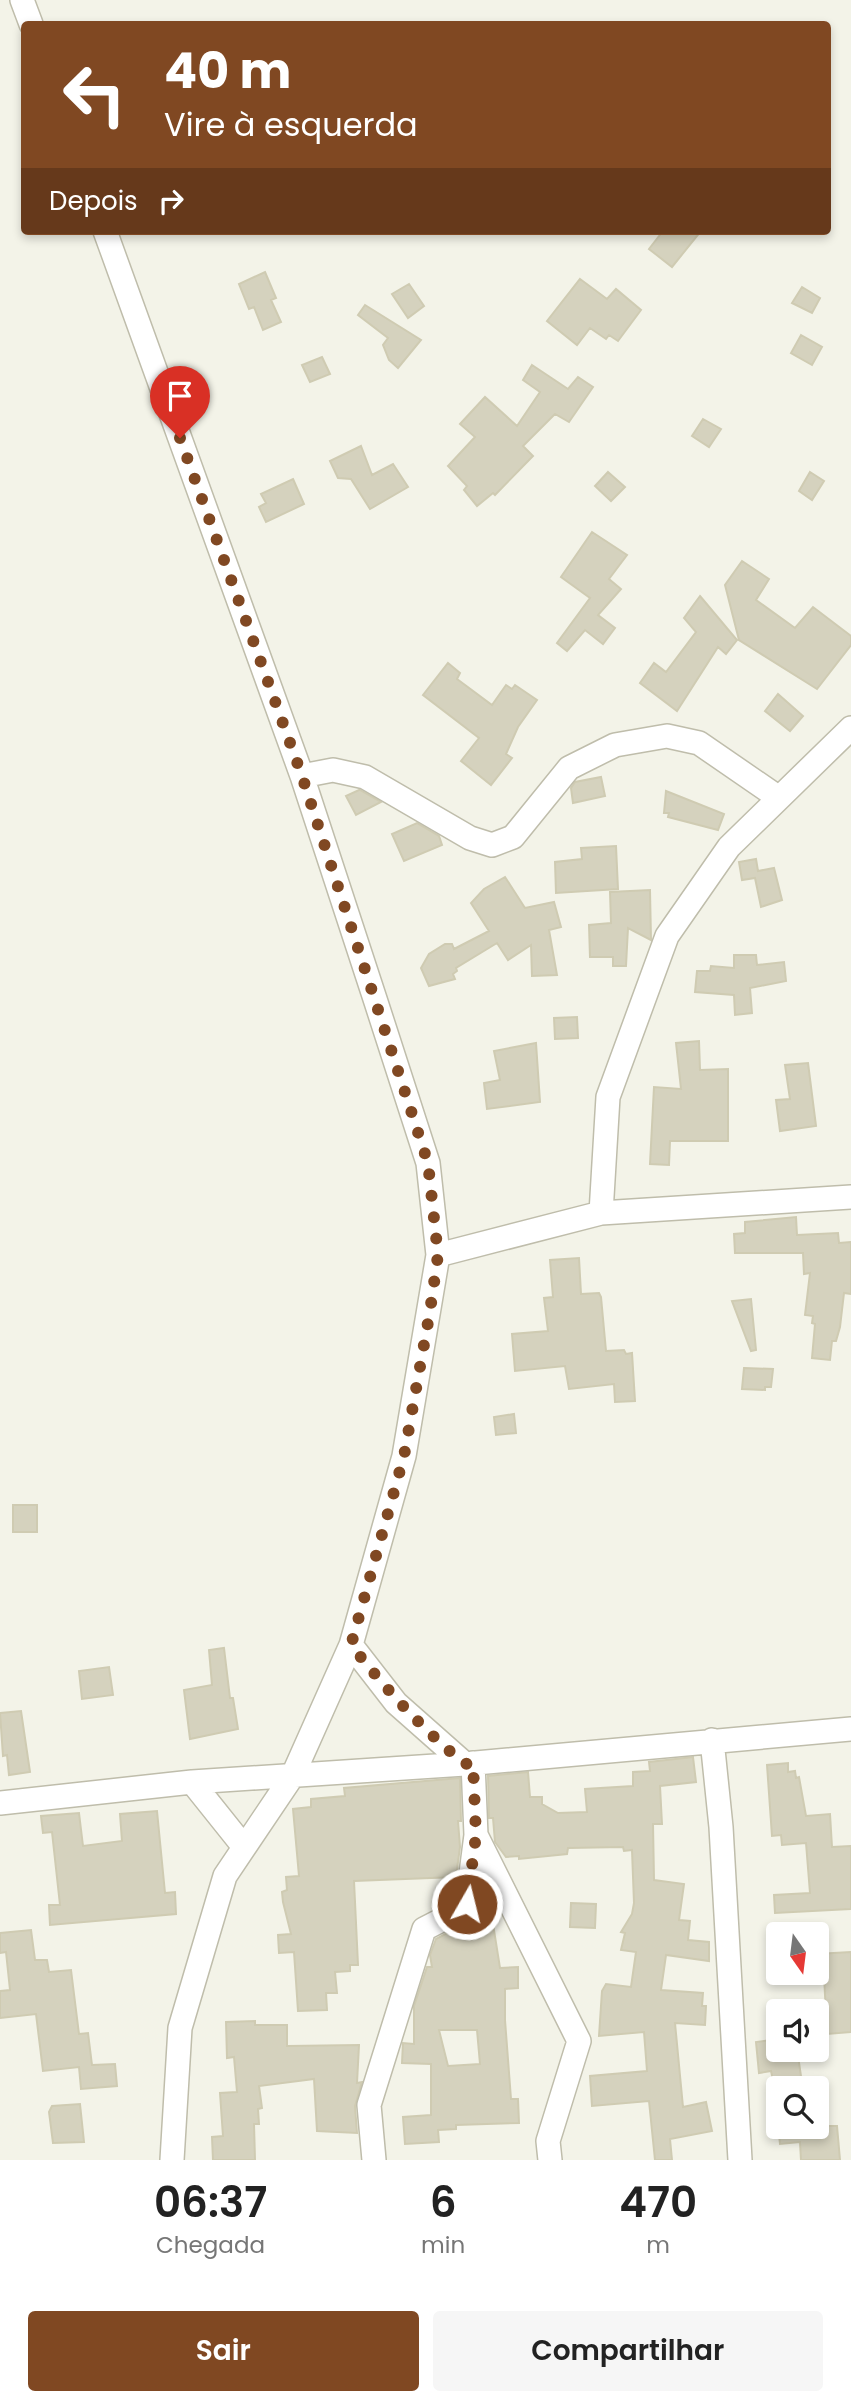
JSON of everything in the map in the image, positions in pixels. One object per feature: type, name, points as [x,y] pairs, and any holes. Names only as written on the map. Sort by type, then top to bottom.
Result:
[{"type":"street","points":[[22,0],[30,21]]},
{"type":"street","points":[[106,235],[302,776],[428,1163],[438,1255],[404,1456],[351,1645],[293,1775],[225,1876],[180,2028],[172,2160]]},
{"type":"street","points":[[601,1213],[608,1097],[667,936],[729,847],[851,728]]},
{"type":"street","points":[[302,776],[333,771],[365,777],[470,838],[492,845],[513,837],[569,768],[615,745],[667,736],[699,743],[779,798]]},
{"type":"street","points":[[438,1255],[601,1213],[851,1197]]},
{"type":"street","points":[[351,1645],[397,1703],[469,1763],[476,1835],[467,1904],[461,1910],[424,1929],[416,1954],[369,2105],[374,2160]]},
{"type":"street","points":[[0,1803],[192,1782],[469,1763],[851,1729]]},
{"type":"street","points":[[712,1740],[721,1827],[740,2160]]},
{"type":"street","points":[[192,1782],[244,1847]]},
{"type":"street","points":[[476,1835],[579,2041],[548,2141],[550,2160]]},
{"type":"building","points":[[660,235],[698,235],[672,267],[649,249]]},
{"type":"building","points":[[265,272],[276,298],[271,300],[281,322],[263,330],[254,307],[249,309],[239,284]]},
{"type":"building","points":[[580,279],[607,299],[616,289],[641,310],[618,341],[609,335],[606,339],[590,328],[577,345],[547,321]]},
{"type":"building","points":[[409,284],[424,306],[408,318],[392,294]]},
{"type":"building","points":[[802,287],[820,298],[812,313],[792,303]]},
{"type":"building","points":[[365,305],[421,340],[398,368],[389,360],[383,345],[388,338],[358,315]]},
{"type":"building","points":[[801,335],[822,347],[812,365],[791,353]]},
{"type":"building","points":[[322,357],[330,374],[310,382],[302,365]]},
{"type":"building","points":[[532,365],[568,389],[578,377],[593,387],[569,422],[555,414],[523,446],[533,456],[495,495],[493,493],[477,506],[464,490],[467,486],[448,466],[475,437],[460,424],[485,397],[517,426],[540,392],[523,380]]},
{"type":"building","points":[[703,419],[721,429],[709,447],[692,436]]},
{"type":"building","points":[[361,446],[372,475],[393,464],[408,487],[370,509],[351,479],[338,478],[330,461]]},
{"type":"building","points":[[608,472],[625,487],[611,501],[595,486]]},
{"type":"building","points":[[810,472],[824,481],[812,500],[799,491]]},
{"type":"building","points":[[293,479],[304,504],[266,522],[259,507],[266,503],[261,494]]},
{"type":"building","points":[[592,532],[627,555],[609,579],[621,589],[598,615],[615,628],[603,644],[585,630],[567,651],[557,643],[590,598],[561,577]]},
{"type":"building","points":[[742,561],[769,579],[756,600],[795,628],[813,607],[851,636],[851,645],[817,689],[739,640],[725,585]]},
{"type":"building","points":[[700,596],[737,640],[726,654],[718,647],[677,711],[640,683],[654,663],[666,672],[696,632],[684,618]]},
{"type":"building","points":[[448,663],[460,673],[457,679],[492,705],[506,685],[512,689],[515,685],[537,700],[518,727],[506,754],[512,758],[491,785],[461,761],[479,738],[423,695]]},
{"type":"building","points":[[778,694],[803,716],[790,731],[765,711]]},
{"type":"building","points":[[601,777],[605,796],[573,803],[571,788],[575,782]]},
{"type":"building","points":[[359,790],[381,802],[356,815],[346,796]]},
{"type":"building","points":[[666,791],[724,814],[718,830],[668,817],[669,813],[664,813]]},
{"type":"building","points":[[417,823],[439,836],[442,845],[404,861],[392,834]]},
{"type":"building","points":[[616,846],[618,889],[556,893],[555,862],[582,859],[581,848]]},
{"type":"building","points":[[756,859],[758,871],[774,868],[782,900],[761,907],[755,878],[742,880],[739,862]]},
{"type":"building","points":[[505,877],[525,908],[554,902],[561,927],[549,930],[557,975],[532,976],[531,945],[508,960],[497,943],[456,968],[457,971],[453,974],[455,979],[429,986],[421,968],[429,954],[445,944],[452,944],[454,949],[489,931],[471,903],[484,889]]},
{"type":"building","points":[[650,890],[651,940],[628,928],[626,966],[613,966],[613,957],[590,957],[589,925],[611,923],[610,892]]},
{"type":"building","points":[[734,955],[756,955],[757,965],[784,962],[786,981],[750,988],[752,1013],[735,1015],[734,995],[695,992],[697,971],[710,971],[711,966],[734,968]]},
{"type":"building","points":[[577,1017],[578,1038],[555,1039],[554,1018]]},
{"type":"building","points":[[699,1041],[700,1070],[728,1069],[728,1141],[670,1141],[669,1165],[650,1164],[654,1087],[681,1089],[676,1043]]},
{"type":"building","points":[[536,1043],[540,1102],[487,1109],[484,1083],[500,1080],[494,1051]]},
{"type":"building","points":[[808,1063],[816,1126],[780,1131],[776,1100],[790,1099],[785,1065]]},
{"type":"building","points":[[796,1217],[797,1235],[838,1233],[839,1243],[851,1242],[851,1294],[844,1293],[840,1327],[836,1341],[832,1341],[830,1360],[812,1358],[815,1324],[812,1323],[813,1316],[805,1315],[810,1273],[804,1274],[803,1253],[735,1253],[734,1234],[745,1233],[745,1222]]},
{"type":"building","points":[[579,1258],[581,1294],[599,1293],[601,1297],[606,1351],[624,1350],[626,1354],[632,1353],[635,1401],[615,1402],[614,1384],[569,1389],[565,1366],[515,1371],[512,1334],[548,1331],[544,1298],[553,1297],[550,1260]]},
{"type":"building","points":[[751,1299],[756,1350],[751,1351],[732,1301]]},
{"type":"building","points":[[744,1368],[773,1369],[771,1387],[765,1387],[765,1390],[742,1389]]},
{"type":"building","points":[[514,1414],[516,1433],[496,1435],[494,1417]]},
{"type":"building","points":[[13,1505],[37,1505],[37,1532],[13,1532]]},
{"type":"building","points":[[224,1648],[230,1698],[233,1698],[238,1729],[190,1739],[184,1690],[212,1685],[209,1650]]},
{"type":"building","points":[[109,1667],[113,1695],[82,1699],[79,1671]]},
{"type":"building","points":[[21,1711],[30,1772],[9,1775],[7,1755],[3,1756],[0,1713]]},
{"type":"building","points":[[693,1757],[696,1782],[660,1786],[662,1824],[653,1824],[654,1880],[684,1884],[679,1920],[690,1921],[688,1940],[709,1942],[709,1961],[666,1955],[661,1990],[703,1993],[702,2006],[706,2006],[705,2025],[675,2023],[683,2107],[706,2102],[712,2131],[670,2139],[672,2160],[655,2160],[649,2101],[592,2106],[590,2076],[647,2071],[644,2032],[599,2036],[602,1991],[606,1984],[631,1987],[636,1952],[621,1950],[625,1933],[621,1932],[632,1914],[634,1903],[632,1850],[624,1851],[623,1847],[568,1848],[567,1854],[519,1859],[519,1856],[506,1857],[495,1842],[493,1818],[489,1818],[488,1776],[528,1772],[530,1797],[542,1797],[542,1804],[558,1813],[587,1812],[585,1789],[633,1786],[633,1772],[650,1771],[649,1762]]},
{"type":"building","points":[[788,1763],[788,1772],[795,1771],[796,1778],[799,1777],[806,1816],[830,1814],[832,1847],[851,1846],[851,1909],[775,1913],[774,1895],[810,1893],[806,1843],[782,1845],[781,1835],[772,1836],[767,1765]]},
{"type":"building","points":[[460,1778],[460,1847],[456,1877],[354,1881],[358,1965],[350,1965],[350,1971],[335,1972],[337,1993],[326,1993],[327,2010],[298,2011],[294,1952],[279,1953],[278,1935],[291,1934],[282,1892],[287,1890],[286,1877],[299,1876],[293,1809],[311,1807],[311,1799],[345,1796],[344,1788]]},
{"type":"building","points":[[157,1811],[165,1893],[175,1892],[176,1914],[50,1925],[49,1905],[60,1905],[52,1832],[43,1833],[41,1816],[79,1813],[83,1846],[122,1841],[120,1814]]},
{"type":"building","points":[[571,1903],[596,1904],[595,1928],[570,1927]]},
{"type":"building","points":[[493,1924],[500,1968],[518,1967],[518,1988],[505,1989],[505,2020],[511,2099],[518,2099],[519,2123],[456,2125],[456,2129],[438,2130],[439,2142],[405,2144],[403,2117],[431,2115],[431,2064],[402,2063],[403,2043],[414,2044],[414,2006],[427,1967],[432,1967],[430,1955],[436,1939],[451,1931]],"holes":[[[439,2030],[477,2030],[480,2064],[448,2066]]]},
{"type":"building","points":[[31,1930],[35,1960],[47,1960],[49,1972],[71,1970],[79,2034],[88,2033],[92,2065],[115,2064],[117,2086],[81,2089],[79,2067],[43,2071],[36,2014],[0,2018],[0,1991],[10,1990],[6,1952],[0,1953],[0,1933]]},
{"type":"building","points":[[851,1952],[851,2032],[829,2034],[829,1999],[825,1999],[825,1985],[830,1984],[830,1953]]},
{"type":"building","points":[[255,2021],[255,2025],[287,2025],[287,2046],[359,2045],[357,2083],[362,2082],[355,2106],[357,2133],[317,2131],[314,2079],[259,2086],[262,2108],[258,2109],[259,2124],[254,2124],[255,2160],[213,2160],[212,2137],[223,2136],[220,2093],[237,2092],[234,2057],[227,2058],[226,2022]]},
{"type":"building","points":[[766,2041],[766,2062],[799,2062],[801,2076],[772,2076],[771,2071],[759,2073],[756,2042]]},
{"type":"building","points":[[80,2104],[84,2142],[53,2143],[49,2112],[52,2106]]},
{"type":"building","points":[[829,2126],[837,2126],[840,2160],[801,2160],[800,2142],[780,2144],[779,2139],[829,2139]]},
{"type":"route","points":[[180,438],[302,776],[428,1163],[438,1255],[430,1311],[404,1456],[351,1645],[397,1703],[433,1738],[465,1764],[473,1763],[476,1835],[467,1904]]}]
